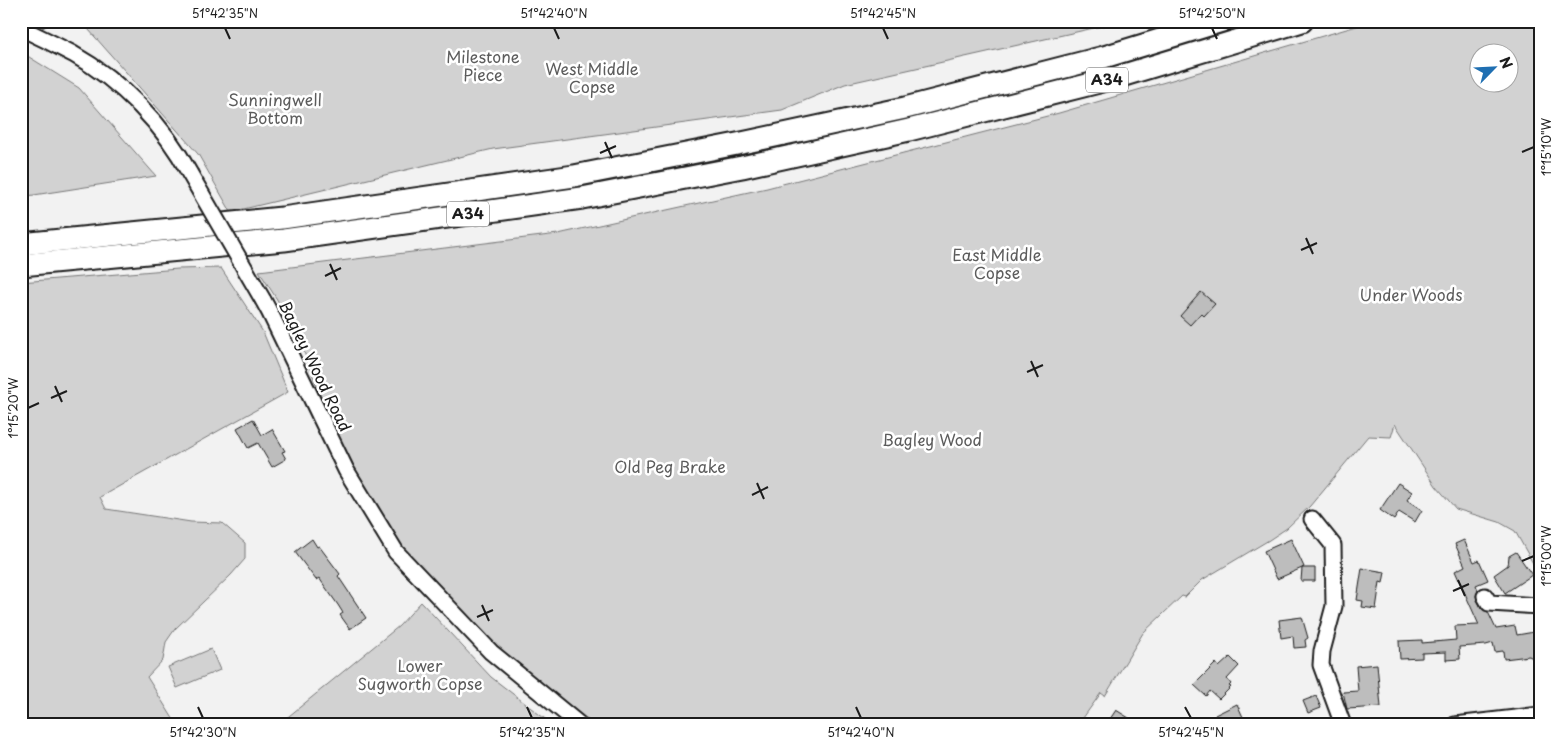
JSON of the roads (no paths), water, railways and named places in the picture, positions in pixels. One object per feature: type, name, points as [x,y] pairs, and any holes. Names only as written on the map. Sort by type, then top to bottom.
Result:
[{"type":"highway","name":"A34","points":[[21,244],[282,218],[574,176],[905,108],[1104,57],[1222,21]]},
{"type":"highway","name":"A34","points":[[21,265],[284,240],[591,196],[742,167],[909,130],[1111,79],[1302,21]]},
{"type":"street","name":"Bagley Wood Road","points":[[21,28],[75,55],[124,90],[159,127],[190,174],[263,300],[346,470],[396,552],[491,652],[580,725]]},
{"type":"street","points":[[1312,519],[1333,545],[1334,606],[1322,651],[1321,665],[1343,725]]},
{"type":"street","points":[[1485,596],[1489,603],[1540,606]]},
{"type":"street","points":[[1455,725],[1540,715]]},
{"type":"waterway","points":[[43,26],[51,21]]},
{"type":"park label","name":"Milestone Piece","points":[[483,66]]},
{"type":"park label","name":"West Middle Copse","points":[[592,78]]},
{"type":"park label","name":"Sunningwell Bottom","points":[[275,109]]},
{"type":"park label","name":"East Middle Copse","points":[[997,264]]},
{"type":"park label","name":"Under Woods","points":[[1411,295]]},
{"type":"park label","name":"Bagley Wood","points":[[932,440]]},
{"type":"park label","name":"Old Peg Brake","points":[[670,467]]},
{"type":"park label","name":"Lower Sugworth Copse","points":[[420,675]]}]
